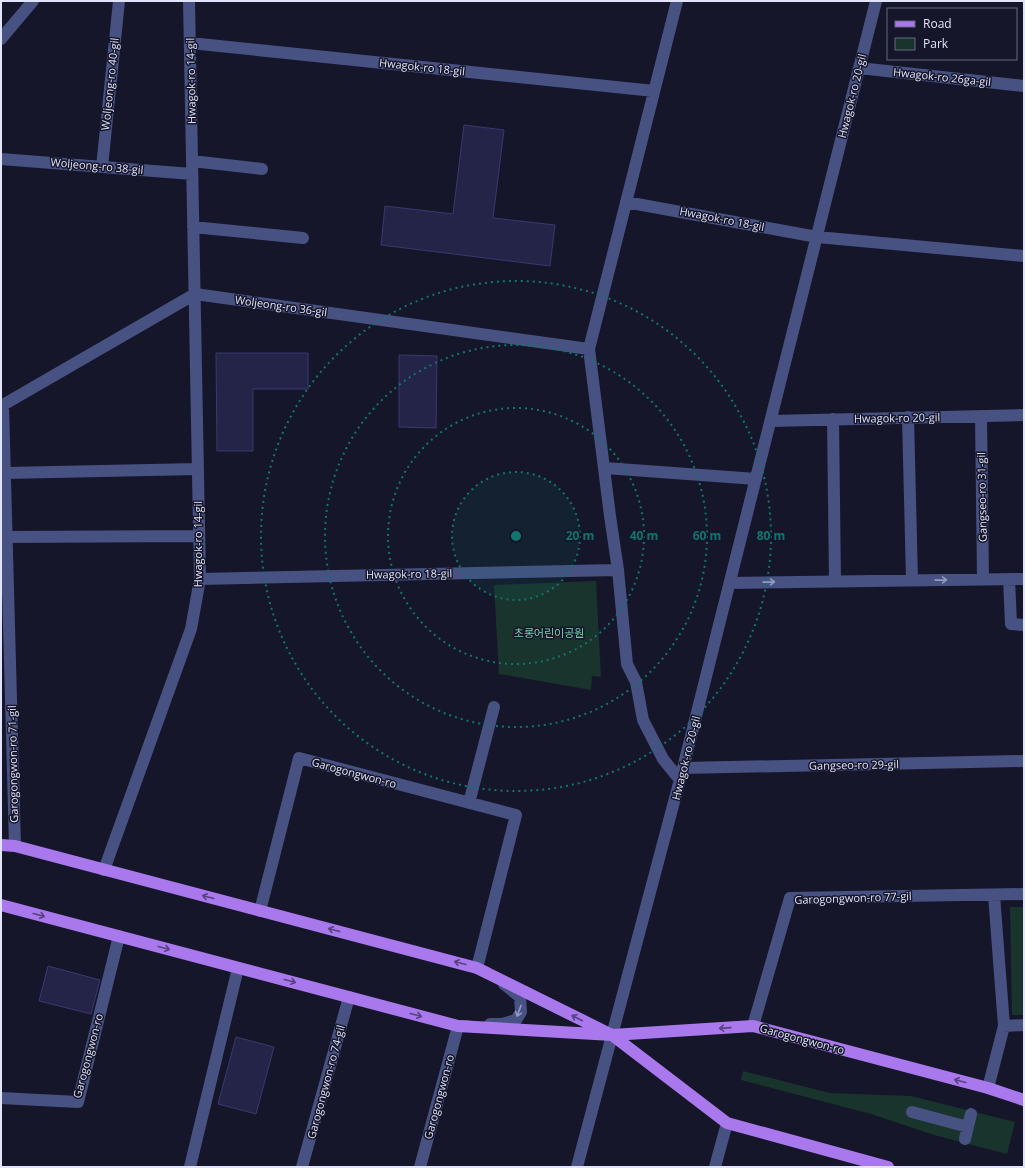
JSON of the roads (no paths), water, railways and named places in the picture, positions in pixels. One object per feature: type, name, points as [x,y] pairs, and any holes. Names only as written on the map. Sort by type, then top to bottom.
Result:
[{"type":"main road","points":[[1,846],[14,846],[478,968],[612,1035],[728,1123],[888,1167]]},
{"type":"main road","name":"Garogongwon-ro","points":[[1,905],[458,1026],[612,1035],[753,1026],[988,1088],[1024,1100]]},
{"type":"street","points":[[1,39],[33,1]]},
{"type":"street","name":"Woljeong-ro 40-gil","points":[[102,167],[119,1]]},
{"type":"street","name":"Hwagok-ro 14-gil","points":[[104,870],[191,629],[200,578],[189,1]]},
{"type":"street","points":[[677,1],[590,349],[618,570],[627,664],[636,682],[644,720],[663,759],[680,780]]},
{"type":"street","name":"Hwagok-ro 20-gil","points":[[576,1167],[684,768],[876,1]]},
{"type":"street","name":"Hwagok-ro 18-gil","points":[[190,43],[654,91]]},
{"type":"street","name":"Hwagok-ro 26ga-gil","points":[[859,68],[1024,86]]},
{"type":"street","name":"Woljeong-ro 38-gil","points":[[1,159],[192,174]]},
{"type":"street","points":[[192,161],[262,169]]},
{"type":"street","name":"Hwagok-ro 18-gil","points":[[626,202],[817,236]]},
{"type":"street","points":[[194,227],[303,238]]},
{"type":"street","points":[[817,236],[1024,256]]},
{"type":"street","points":[[2,405],[195,294]]},
{"type":"street","name":"Woljeong-ro 36-gil","points":[[195,294],[590,349]]},
{"type":"street","name":"Garogongwon-ro 71-gil","points":[[2,405],[7,537],[14,846]]},
{"type":"street","name":"Hwagok-ro 20-gil","points":[[771,421],[1024,415]]},
{"type":"street","name":"Gangseo-ro 31-gil","points":[[981,416],[983,579]]},
{"type":"street","points":[[908,417],[912,580]]},
{"type":"street","points":[[833,419],[835,581]]},
{"type":"street","points":[[605,468],[756,479]]},
{"type":"street","points":[[5,473],[198,469]]},
{"type":"street","points":[[7,537],[199,536]]},
{"type":"street","name":"Hwagok-ro 18-gil","points":[[200,578],[618,570]]},
{"type":"street","points":[[1009,579],[1011,624],[1024,625]]},
{"type":"street","points":[[730,583],[1024,579]]},
{"type":"street","points":[[470,803],[494,706]]},
{"type":"street","name":"Garogongwon-ro","points":[[260,911],[299,758],[516,815],[478,968]]},
{"type":"street","name":"Gangseo-ro 29-gil","points":[[684,768],[1024,761]]},
{"type":"street","points":[[988,1088],[1004,1026],[994,894]]},
{"type":"street","name":"Garogongwon-ro 77-gil","points":[[753,1026],[790,898],[1024,894]]},
{"type":"street","name":"Garogongwon-ro","points":[[1,1098],[78,1102],[119,936]]},
{"type":"street","points":[[190,1167],[238,968]]},
{"type":"street","points":[[458,1026],[502,1024],[516,1020],[521,1012],[520,997],[510,988],[478,968]]},
{"type":"street","name":"Garogongwon-ro 74-gil","points":[[302,1167],[349,997]]},
{"type":"street","points":[[1004,1026],[1024,1025]]},
{"type":"street","name":"Garogongwon-ro","points":[[420,1167],[458,1026]]},
{"type":"street","points":[[912,1112],[967,1133],[971,1114]]},
{"type":"street","points":[[715,1167],[728,1123]]},
{"type":"park label","name":"초롱어린이공원","points":[[549,633]]}]
